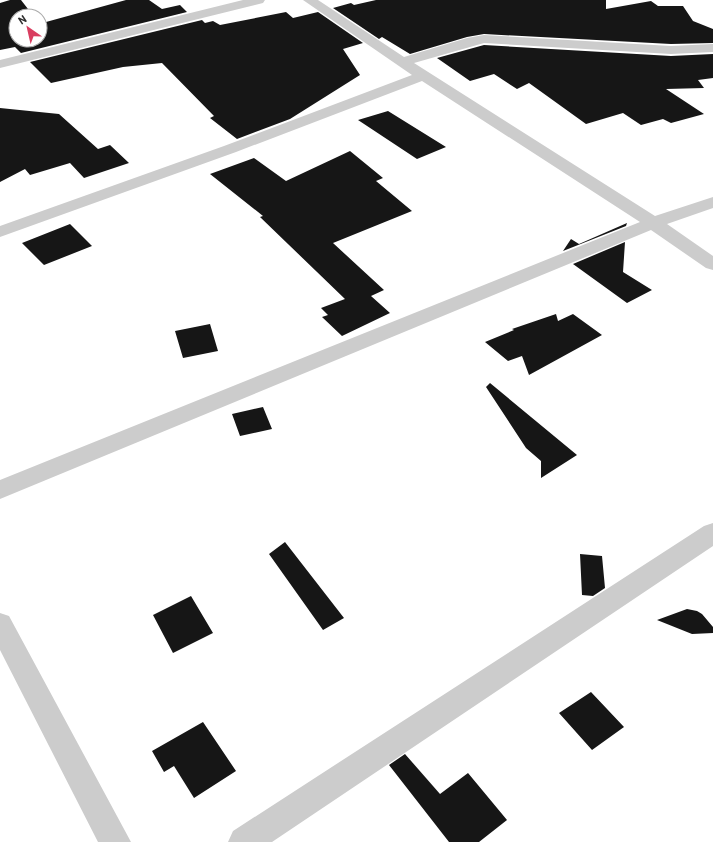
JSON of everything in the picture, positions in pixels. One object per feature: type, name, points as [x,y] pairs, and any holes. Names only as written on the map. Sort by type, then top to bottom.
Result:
[{"type":"street","points":[[0,64],[259,0]]},
{"type":"street","points":[[309,0],[423,76],[653,223],[713,264]]},
{"type":"street","points":[[404,62],[472,41],[484,39],[671,50],[713,48]]},
{"type":"street","points":[[0,232],[230,149],[423,76]]},
{"type":"street","points":[[0,490],[653,223],[713,202]]},
{"type":"street","points":[[244,842],[713,533]]},
{"type":"street","points":[[0,624],[115,842]]},
{"type":"building","points":[[10,0],[21,0],[27,8],[8,8],[8,48],[10,48],[0,50],[0,3]]},
{"type":"building","points":[[126,0],[149,0],[162,9],[180,5],[187,12],[48,46],[48,21]]},
{"type":"building","points":[[376,0],[606,0],[606,9],[651,1],[658,6],[683,6],[693,21],[713,29],[713,43],[671,44],[484,34],[467,37],[410,54],[382,37],[379,39],[333,8],[351,3],[354,5]]},
{"type":"building","points":[[286,12],[293,18],[318,12],[363,43],[343,49],[360,75],[290,119],[237,139],[210,118],[214,116],[162,63],[123,67],[51,83],[30,62],[202,20],[205,23],[213,21],[220,25]]},
{"type":"building","points":[[484,45],[671,56],[713,54],[713,78],[698,80],[704,88],[666,89],[704,114],[671,123],[663,119],[641,125],[623,113],[586,124],[529,83],[517,89],[494,74],[470,81],[437,58]]},
{"type":"building","points":[[16,48],[41,48],[21,53]]},
{"type":"building","points":[[0,108],[59,114],[98,149],[110,145],[129,163],[84,178],[70,163],[30,175],[25,169],[0,182]]},
{"type":"building","points":[[388,111],[446,147],[417,159],[358,120]]},
{"type":"building","points":[[350,151],[383,178],[376,181],[412,211],[333,243],[384,290],[371,296],[390,313],[342,336],[322,317],[328,315],[321,308],[345,299],[260,217],[263,216],[210,174],[254,158],[286,181]]},
{"type":"building","points":[[627,223],[626,226],[558,253],[563,251],[571,239],[579,244]]},
{"type":"building","points":[[70,224],[92,246],[44,265],[22,243]]},
{"type":"building","points":[[625,242],[623,272],[652,290],[627,303],[573,264]]},
{"type":"building","points":[[556,314],[558,321],[573,314],[602,335],[529,375],[522,356],[508,361],[485,342],[514,330],[512,329]]},
{"type":"building","points":[[210,324],[218,351],[183,358],[175,331]]},
{"type":"building","points":[[490,383],[577,455],[541,478],[541,461],[526,448],[486,387]]},
{"type":"building","points":[[263,407],[272,429],[240,436],[232,414]]},
{"type":"building","points":[[285,542],[344,618],[323,630],[269,554]]},
{"type":"building","points":[[580,554],[602,556],[605,588],[593,596],[582,595]]},
{"type":"building","points":[[191,596],[213,633],[173,653],[153,615]]},
{"type":"building","points":[[687,609],[697,611],[702,614],[713,627],[713,633],[692,634],[657,620]]},
{"type":"building","points":[[591,692],[624,727],[592,750],[559,713]]},
{"type":"building","points":[[203,722],[236,771],[194,798],[174,766],[164,772],[152,751]]},
{"type":"building","points":[[405,754],[440,794],[468,773],[507,820],[479,842],[449,842],[389,765]]}]
